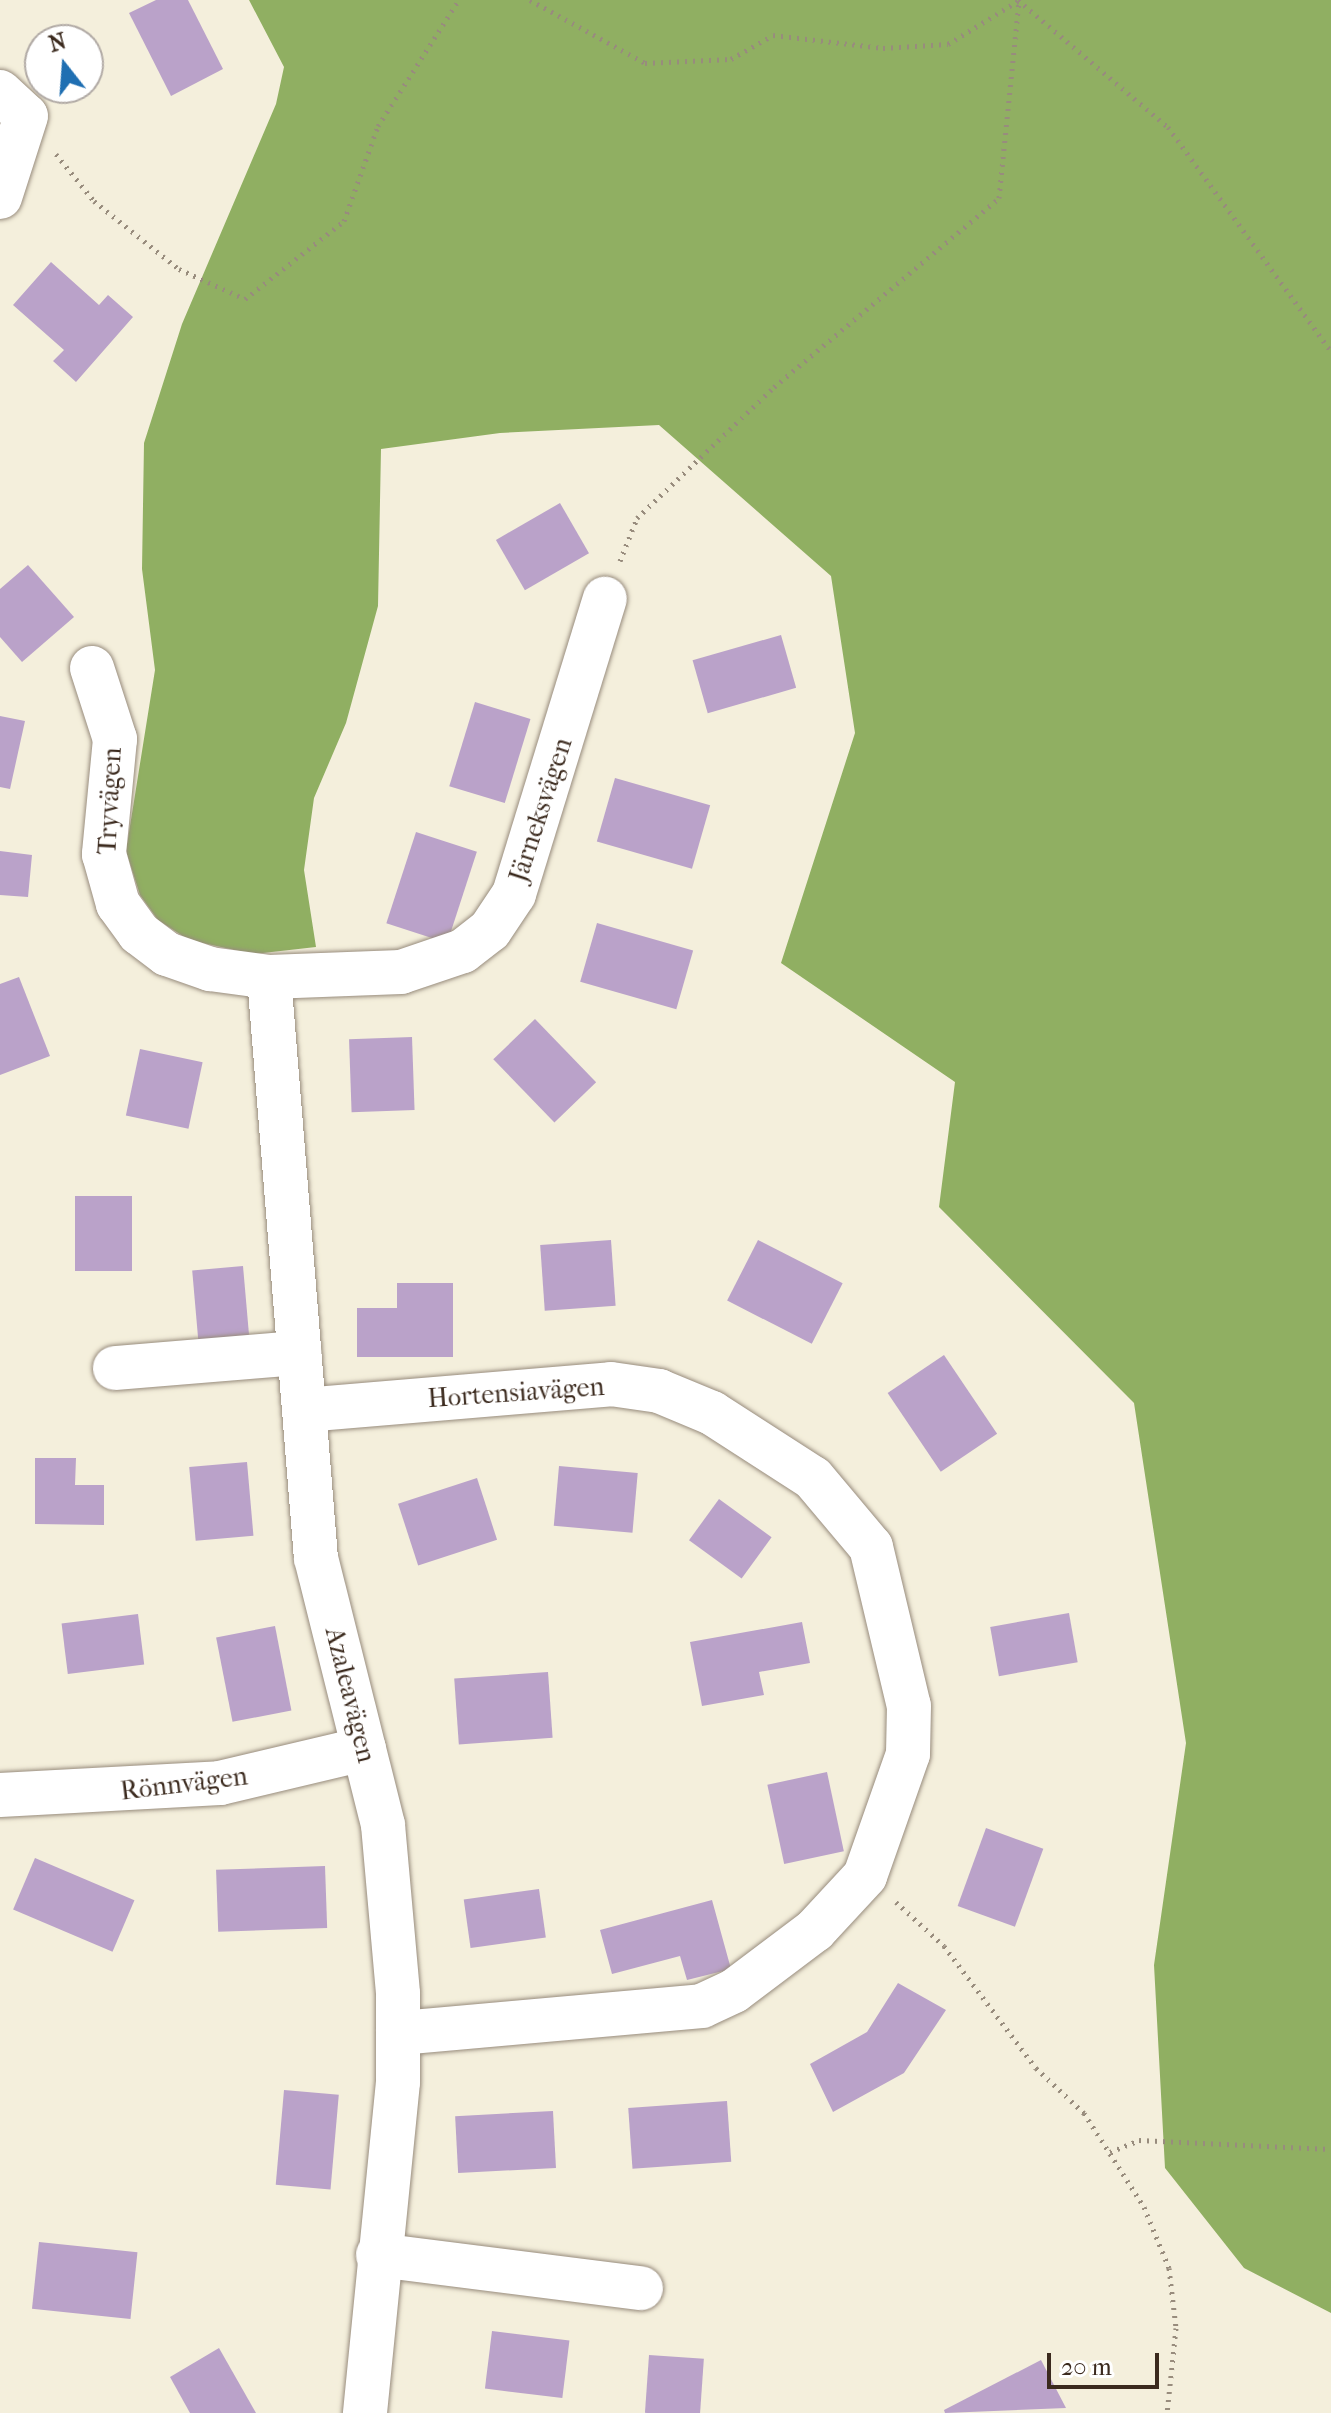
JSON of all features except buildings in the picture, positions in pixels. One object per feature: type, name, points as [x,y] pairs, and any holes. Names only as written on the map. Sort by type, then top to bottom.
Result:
[{"type":"street","points":[[0,197],[13,104]]},
{"type":"street","name":"Järneksvägen","points":[[269,977],[401,972],[463,951],[490,930],[514,894],[533,844],[605,599]]},
{"type":"street","name":"Tryvägen","points":[[92,668],[115,739],[104,854],[118,904],[167,954],[269,977]]},
{"type":"street","name":"Azaleavägen","points":[[269,977],[316,1558],[383,1825],[398,2033],[365,2413]]},
{"type":"street","points":[[115,1368],[299,1353]]},
{"type":"street","name":"Hortensiavägen","points":[[304,1410],[611,1384],[659,1391],[712,1413],[813,1478],[871,1547],[909,1706],[908,1754],[865,1876],[781,1959],[702,2006],[398,2033]]},
{"type":"street","name":"Rönnvägen","points":[[0,1795],[220,1783],[364,1749]]},
{"type":"street","points":[[378,2255],[641,2288]]},
{"type":"path","points":[[13,104],[94,201],[179,269],[245,299],[344,221],[378,126],[459,0]]},
{"type":"path","points":[[530,0],[645,63],[731,59],[773,35],[883,48],[948,44],[1018,0]]},
{"type":"path","points":[[1018,0],[1168,127],[1331,351]]},
{"type":"path","points":[[605,599],[637,518],[881,290],[999,198],[1018,0]]},
{"type":"path","points":[[865,1876],[944,1946],[988,2011],[1084,2113],[1161,2239],[1169,2268],[1176,2328],[1167,2413]]},
{"type":"path","points":[[1110,2152],[1139,2140],[1331,2149]]},
{"type":"green space","points":[[249,0],[1331,0],[1331,2313],[1244,2268],[1165,2168],[1154,1965],[1186,1743],[1134,1403],[939,1207],[955,1082],[781,963],[855,733],[831,576],[659,425],[500,433],[381,449],[378,606],[346,723],[314,798],[304,870],[316,947],[253,954],[189,940],[158,920],[140,895],[126,851],[155,670],[142,569],[144,443],[182,324],[276,104],[284,67]]}]
